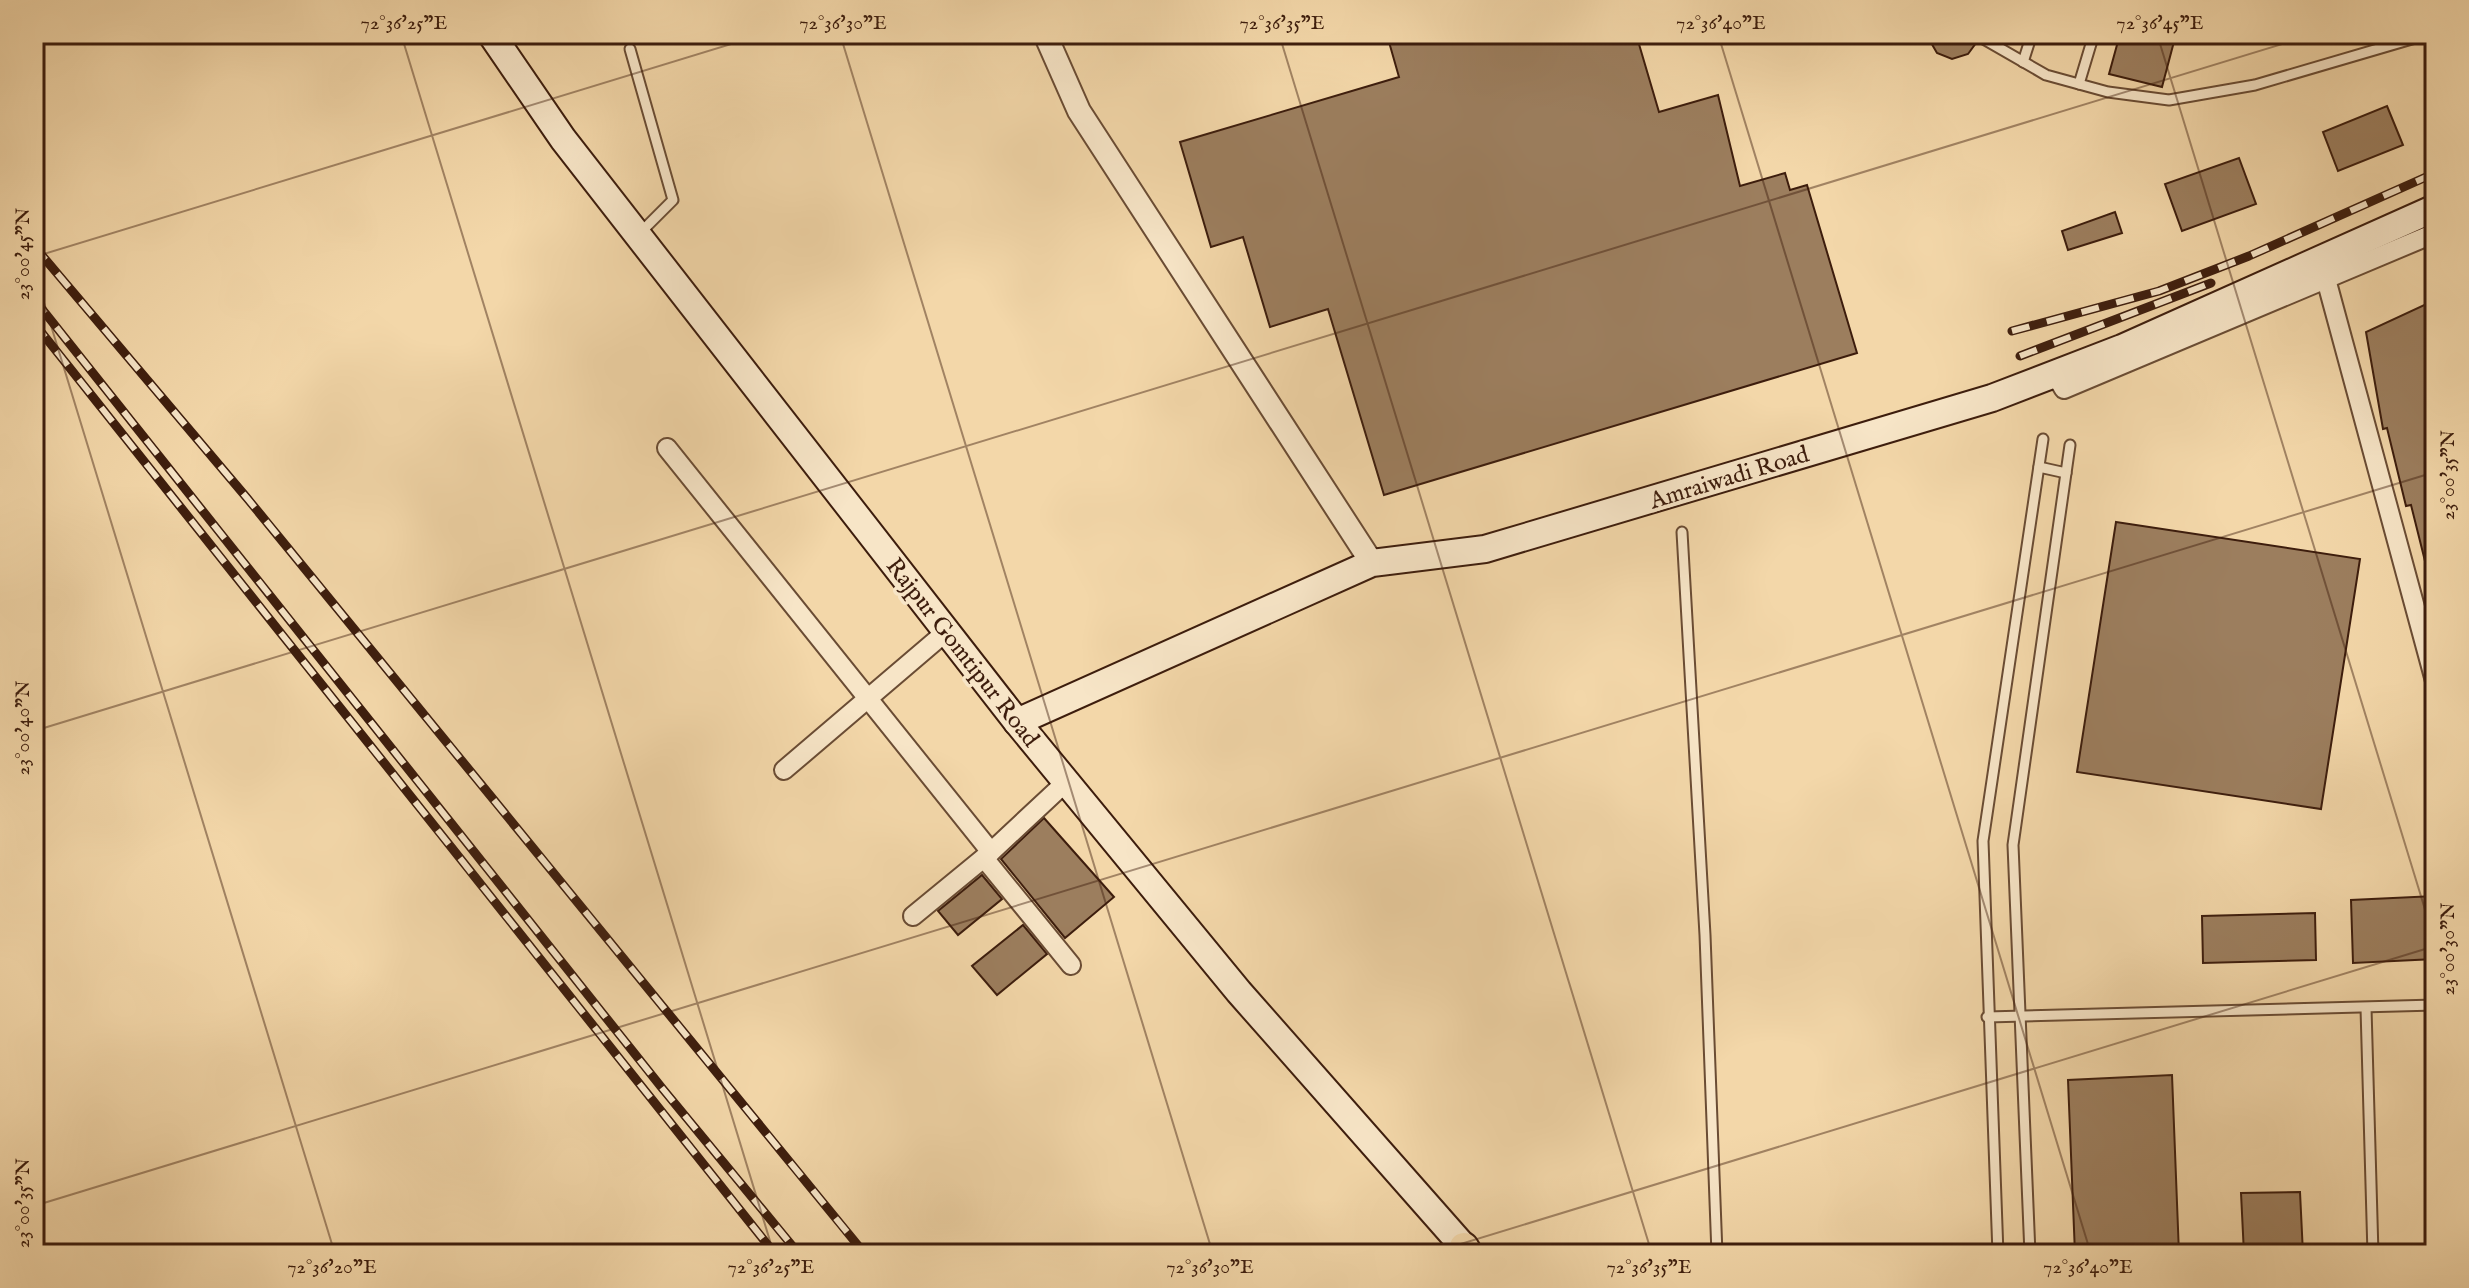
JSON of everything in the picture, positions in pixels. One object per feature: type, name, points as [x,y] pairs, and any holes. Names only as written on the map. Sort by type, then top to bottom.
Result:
[{"type":"main road","name":"Rajpur Gomtipur Road","points":[[491,34],[563,139],[1017,722],[1239,992],[1466,1252]]},
{"type":"main road","name":"Amraiwadi Road","points":[[1017,722],[1372,563],[1485,549],[1992,398],[2122,348],[2435,208]]},
{"type":"street","points":[[1045,34],[1079,111],[1372,563]]},
{"type":"street","points":[[2055,374],[2064,389],[2435,233]]},
{"type":"street","points":[[2326,279],[2435,681]]},
{"type":"street","points":[[667,448],[1071,965]]},
{"type":"street","points":[[784,770],[947,631]]},
{"type":"street","points":[[913,916],[987,855],[1066,782]]},
{"type":"lane","points":[[1975,34],[2046,75],[2169,100],[2255,85],[2429,34]]},
{"type":"lane","points":[[2023,62],[2032,34]]},
{"type":"lane","points":[[2079,84],[2094,34]]},
{"type":"lane","points":[[630,49],[673,200],[638,235]]},
{"type":"lane","points":[[1998,1254],[1983,841],[2043,439]]},
{"type":"lane","points":[[2030,1254],[2013,845],[2070,445]]},
{"type":"lane","points":[[2039,467],[2066,473]]},
{"type":"lane","points":[[1682,532],[1705,935],[1717,1254]]},
{"type":"lane","points":[[1987,1017],[2435,1005]]},
{"type":"lane","points":[[2366,1008],[2373,1254]]},
{"type":"building","points":[[1414,34],[1636,34],[1659,112],[1718,95],[1740,186],[1785,173],[1790,190],[1807,185],[1857,353],[1384,495],[1328,309],[1270,327],[1243,237],[1211,247],[1180,142],[1399,77],[1389,42]]},
{"type":"building","points":[[1926,34],[1968,34],[1976,43],[1968,54],[1952,59],[1937,53]]},
{"type":"building","points":[[2120,34],[2176,34],[2162,87],[2109,74]]},
{"type":"building","points":[[2387,106],[2403,145],[2338,171],[2323,132]]},
{"type":"building","points":[[2239,158],[2256,204],[2182,231],[2165,184]]},
{"type":"building","points":[[2115,212],[2122,233],[2068,250],[2062,231]]},
{"type":"building","points":[[2435,300],[2435,576],[2429,577],[2411,505],[2406,506],[2387,428],[2383,429],[2366,332]]},
{"type":"building","points":[[2116,522],[2360,559],[2321,809],[2077,772]]},
{"type":"building","points":[[1044,818],[1114,897],[1065,938],[1001,859]]},
{"type":"building","points":[[982,875],[1002,899],[958,935],[938,911]]},
{"type":"building","points":[[2435,896],[2435,959],[2353,963],[2351,900]]},
{"type":"building","points":[[2315,913],[2316,960],[2203,963],[2202,916]]},
{"type":"building","points":[[1023,925],[1047,954],[997,995],[972,966]]},
{"type":"building","points":[[2172,1075],[2179,1254],[2075,1254],[2068,1080]]},
{"type":"building","points":[[2300,1192],[2303,1254],[2244,1254],[2241,1193]]},
{"type":"railway","points":[[2012,331],[2159,291],[2249,256],[2435,173]]},
{"type":"railway","points":[[34,246],[247,498],[865,1254]]},
{"type":"railway","points":[[2020,356],[2211,283]]},
{"type":"railway","points":[[34,299],[662,1088],[799,1254]]},
{"type":"railway","points":[[34,323],[775,1254]]}]
